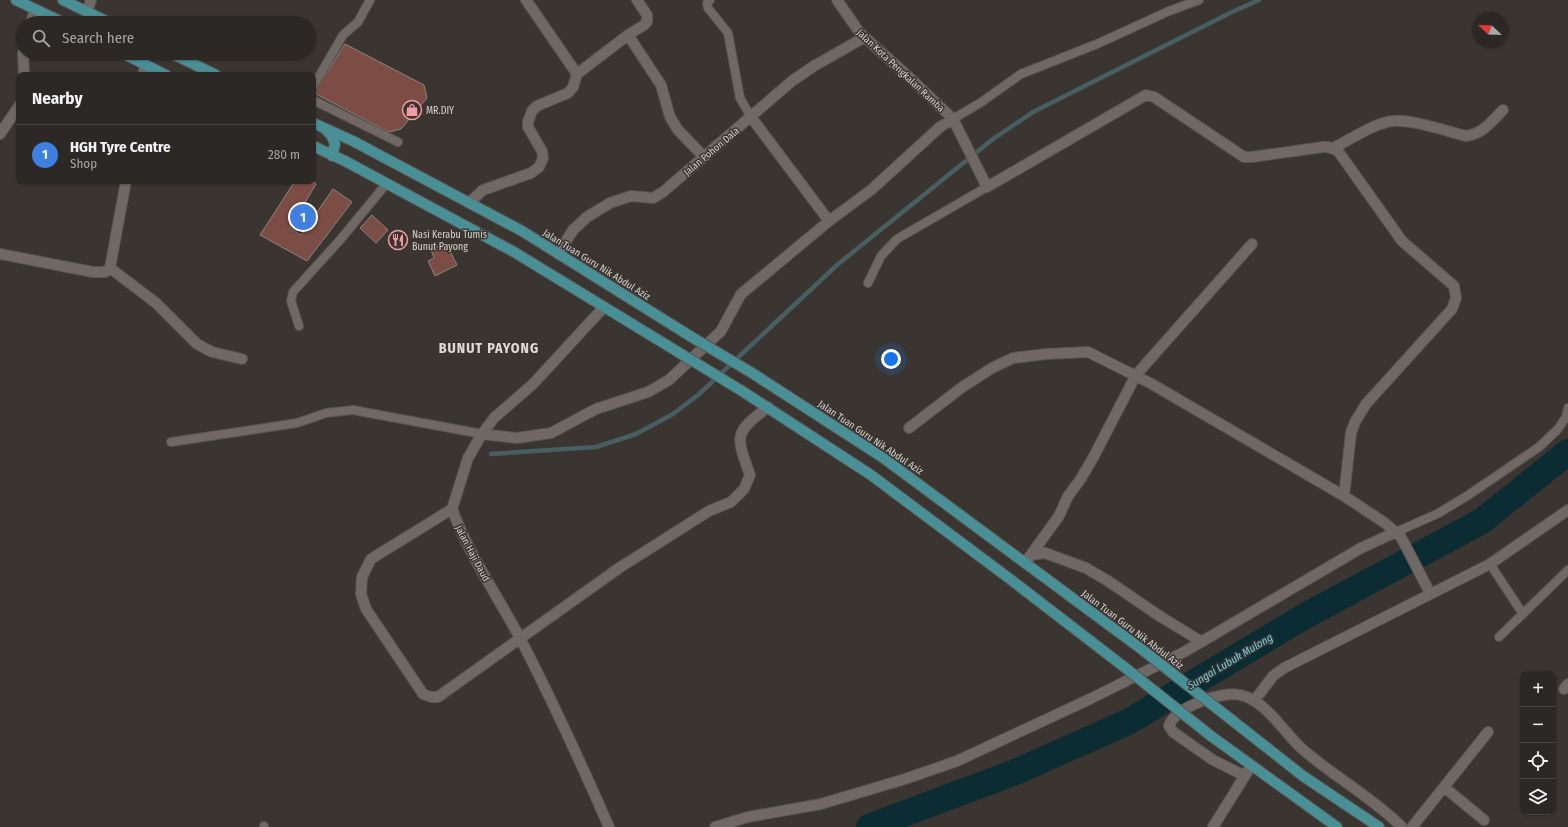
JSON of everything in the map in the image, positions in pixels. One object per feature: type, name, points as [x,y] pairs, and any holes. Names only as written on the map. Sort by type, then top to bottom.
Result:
[{"type":"main road","points":[[16,0],[50,16]]},
{"type":"main road","points":[[63,0],[95,16]]},
{"type":"main road","points":[[135,60],[160,72]]},
{"type":"main road","points":[[185,60],[210,72]]},
{"type":"main road","points":[[317,125],[334,139],[336,148],[332,156]]},
{"type":"main road","name":"Jalan Tuan Guru Nik Abdul Aziz","points":[[317,125],[353,141],[522,231],[752,373],[882,458],[1028,559],[1303,776],[1379,827]]},
{"type":"main road","points":[[316,148],[387,183],[514,252],[768,407],[870,475],[1010,579],[1211,736],[1337,827]]},
{"type":"street","points":[[87,12],[91,0]]},
{"type":"street","points":[[526,0],[577,74]]},
{"type":"street","points":[[469,203],[483,190],[531,173],[539,167],[543,158],[542,151],[528,127],[529,116],[538,106],[568,93],[573,87],[577,74],[647,22],[648,16],[637,0]]},
{"type":"street","name":"Jalan Kota Pengkalan Ramba","points":[[837,0],[860,32],[953,119]]},
{"type":"street","points":[[33,16],[35,9]]},
{"type":"street","points":[[628,35],[662,85],[670,117],[678,130],[704,157]]},
{"type":"street","name":"Jalan Pohon Dala","points":[[558,254],[573,230],[587,217],[610,203],[626,197],[653,198],[663,192],[792,82],[814,66],[865,37]]},
{"type":"street","points":[[23,60],[24,72]]},
{"type":"street","points":[[144,72],[145,65]]},
{"type":"street","points":[[482,434],[517,438],[552,433],[596,409],[648,392],[669,380],[721,331],[741,294],[829,221],[871,190],[940,127],[953,119],[987,187],[1146,95],[1154,97],[1244,157],[1323,147],[1333,148],[1378,125],[1392,121],[1414,123],[1466,136],[1473,135],[1481,131],[1503,110]]},
{"type":"street","points":[[0,134],[16,110]]},
{"type":"street","points":[[751,117],[829,221]]},
{"type":"street","points":[[1333,148],[1341,155],[1402,240],[1454,286],[1456,298],[1452,309],[1360,412],[1351,433],[1344,496]]},
{"type":"street","points":[[0,254],[93,272],[105,272],[110,268],[125,184]]},
{"type":"street","points":[[1028,559],[1059,516],[1068,496],[1080,480],[1093,458],[1136,375],[1252,244]]},
{"type":"street","points":[[110,268],[156,303],[198,344],[212,352],[242,359]]},
{"type":"street","points":[[604,307],[533,384],[494,418],[482,434],[468,458],[452,509],[371,559],[362,576],[361,594],[366,609],[423,694],[431,697],[438,697],[619,568],[709,511],[731,502],[744,489],[750,475],[740,446],[740,436],[746,424],[768,407]]},
{"type":"street","points":[[909,428],[961,388],[992,368],[1013,358],[1047,354],[1088,352],[1136,375],[1344,496],[1399,535],[1430,593]]},
{"type":"street","name":"Jalan Haji Daud","points":[[452,509],[468,546],[520,638],[567,732],[609,827]]},
{"type":"street","points":[[1254,701],[1273,676],[1284,668],[1490,564],[1566,514]]},
{"type":"street","points":[[715,827],[748,817],[821,804],[905,780],[957,761],[1090,699],[1202,642],[1361,548],[1399,535]]},
{"type":"street","points":[[1028,559],[1045,553],[1086,568],[1108,580],[1161,617],[1202,642]]},
{"type":"street","points":[[1245,776],[1213,760],[1173,732],[1169,726],[1171,720],[1195,703],[1211,697],[1240,695],[1254,701],[1264,708],[1301,748],[1385,812],[1402,827]]},
{"type":"street","points":[[1412,827],[1488,732]]},
{"type":"street","points":[[1217,825],[1251,766]]},
{"type":"street","points":[[1444,787],[1484,820]]},
{"type":"lane","points":[[316,82],[343,35],[358,22],[370,0]]},
{"type":"lane","points":[[710,0],[707,3],[708,8],[728,33],[740,98],[751,117]]},
{"type":"lane","points":[[953,119],[980,103],[1021,74],[1097,44],[1169,11],[1199,0]]},
{"type":"lane","points":[[316,101],[398,142]]},
{"type":"lane","points":[[299,326],[291,301],[293,292],[340,240],[387,183]]},
{"type":"lane","points":[[868,283],[880,256],[897,239],[987,187]]},
{"type":"lane","points":[[1399,535],[1467,496],[1539,447],[1558,429],[1566,418],[1568,408]]},
{"type":"lane","points":[[171,442],[297,423],[326,413],[353,410],[482,434]]},
{"type":"lane","points":[[1490,564],[1523,614]]},
{"type":"lane","points":[[1499,638],[1568,570]]},
{"type":"building","points":[[345,44],[424,85],[427,98],[401,129],[389,132],[316,94],[316,90]]},
{"type":"building","points":[[293,184],[316,184],[290,228],[301,235],[333,189],[352,202],[307,261],[260,235]]},
{"type":"building","points":[[372,215],[388,230],[376,243],[360,228]]},
{"type":"building","points":[[444,243],[457,265],[435,276],[428,261],[434,258],[431,250]]},
{"type":"waterway","points":[[491,454],[596,447],[636,434],[673,414],[698,395],[837,265],[993,139],[1033,112],[1232,12],[1259,0]]},
{"type":"waterway","name":"Sungai Lubuk Mulong","points":[[869,827],[1013,773],[1128,722],[1305,616],[1482,521],[1568,452]]},
{"type":"place","name":"MR.DIY","points":[[412,110]]},
{"type":"place","name":"HGH Tyre Centre","points":[[303,217]]},
{"type":"place","name":"Nasi Kerabu Tumis Bunut Payong","points":[[398,240]]},
{"type":"district","name":"BUNUT PAYONG","points":[[489,348]]}]
